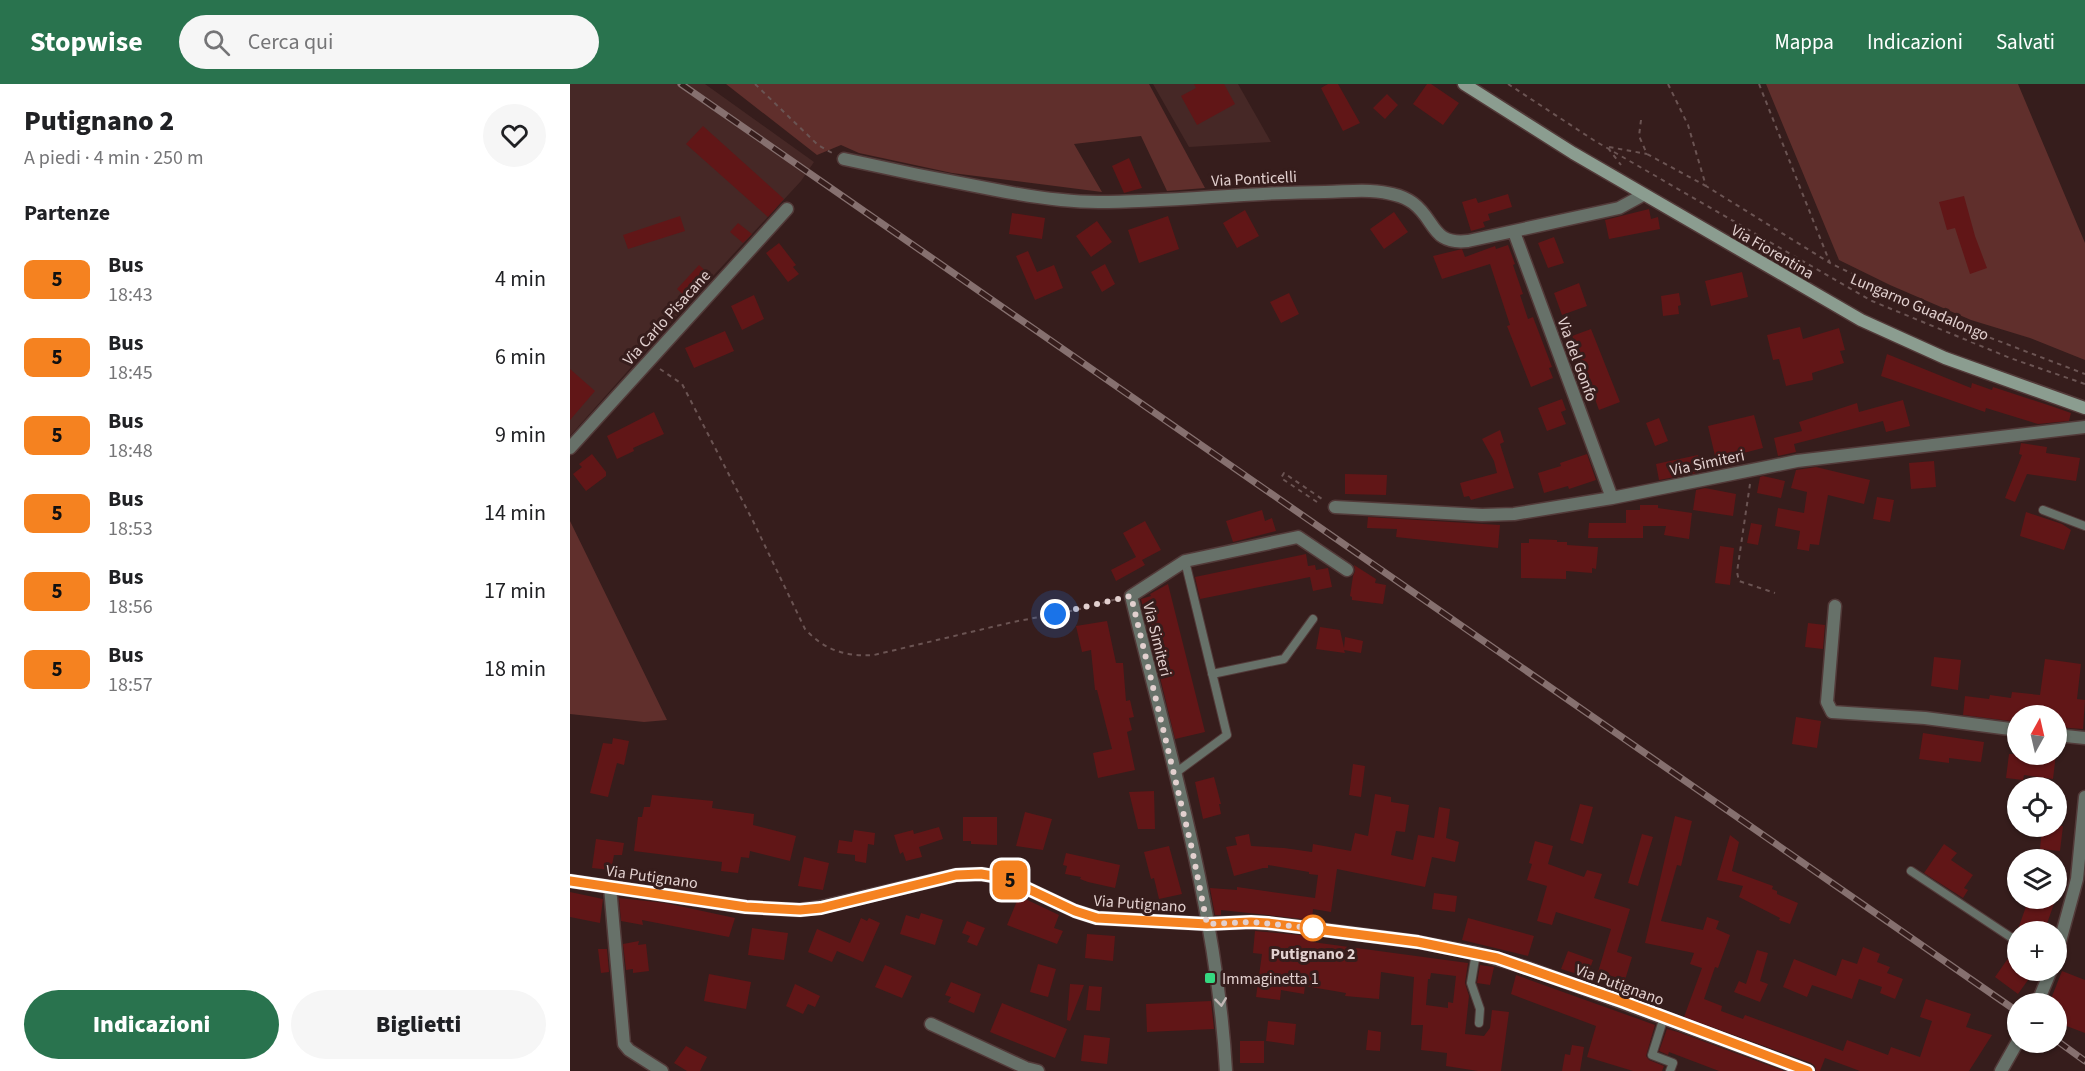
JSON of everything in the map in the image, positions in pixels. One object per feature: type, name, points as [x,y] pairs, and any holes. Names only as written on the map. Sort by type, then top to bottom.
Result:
[{"type":"main road","name":"Via Fiorentina","points":[[1464,84],[1643,195],[1889,334],[1945,358],[2085,408]]},
{"type":"street","name":"Via Ponticelli","points":[[844,159],[945,181],[1046,199],[1096,202],[1152,201],[1267,192],[1386,193],[1412,202],[1437,234],[1446,240],[1460,242],[1619,208],[1643,195]]},
{"type":"street","name":"Via Carlo Pisacane","points":[[570,448],[787,209]]},
{"type":"street","name":"Via del Gonfo","points":[[1514,231],[1612,498]]},
{"type":"street","name":"Via Simiteri","points":[[1335,507],[1482,515],[1514,514],[1612,498],[1819,458],[2085,427]]},
{"type":"street","name":"Via Simiteri","points":[[1226,1071],[1220,996],[1192,849],[1131,596],[1185,561],[1298,537],[1347,570]]},
{"type":"street","points":[[1835,606],[1827,702],[1832,712],[1925,718],[2007,729]]},
{"type":"street","points":[[2067,736],[2085,738]]},
{"type":"street","points":[[2067,923],[2081,880],[2085,797]]},
{"type":"street","name":"Via Putignano","points":[[570,881],[746,907],[800,910],[821,908],[956,875],[981,874],[1005,878],[1087,916],[1111,920],[1207,924],[1251,922],[1418,942],[1476,953],[1528,968],[1808,1071]]},
{"type":"street","points":[[610,887],[624,1044],[629,1050],[662,1071]]},
{"type":"street","points":[[931,1023],[1026,1068],[1038,1071]]},
{"type":"street","points":[[2001,1071],[2011,1053]]},
{"type":"lane","points":[[2043,510],[2085,526]]},
{"type":"lane","points":[[1174,774],[1227,735],[1185,561]]},
{"type":"lane","points":[[1212,674],[1284,659],[1313,619]]},
{"type":"lane","points":[[1911,871],[2007,935]]},
{"type":"lane","points":[[1476,953],[1471,983],[1480,1009],[1479,1023]]},
{"type":"lane","points":[[1664,1017],[1652,1055],[1673,1063],[1670,1071]]},
{"type":"path","points":[[755,84],[818,145],[844,159]]},
{"type":"path","name":"Lungarno Guadalongo","points":[[1508,84],[1568,124],[1770,244],[1872,301],[2010,358],[2085,384]]},
{"type":"path","points":[[1668,84],[1688,125],[1706,186]]},
{"type":"path","points":[[1759,84],[1830,263]]},
{"type":"path","points":[[1641,120],[1639,136],[1647,154]]},
{"type":"path","points":[[1606,146],[1647,154],[1706,186],[1830,263],[1962,327],[2085,374]]},
{"type":"path","points":[[647,362],[668,373],[682,384],[753,521],[805,629],[816,641],[826,647],[851,655],[874,655],[1131,596]]},
{"type":"path","points":[[1752,470],[1737,573],[1739,580],[1775,593]]},
{"type":"path","points":[[1317,502],[1281,478],[1284,473],[1335,507]]},
{"type":"shaded area","points":[[570,84],[705,84],[814,162],[801,181],[570,436]]},
{"type":"shaded area","points":[[726,84],[1149,84],[1205,188],[1167,191],[1141,136],[1074,144],[1102,192],[952,173],[859,153],[841,145],[817,155]]},
{"type":"shaded area","points":[[1153,84],[1238,84],[1271,142],[1189,147]]},
{"type":"shaded area","points":[[1766,84],[2018,84],[2085,243],[2085,360],[2030,338],[1971,320],[1839,260]]},
{"type":"shaded area","points":[[570,521],[667,720],[644,722],[570,714]]},
{"type":"building","points":[[1194,84],[1224,84],[1235,104],[1197,125],[1181,96],[1196,88]]},
{"type":"building","points":[[1328,84],[1338,84],[1360,123],[1343,131],[1321,88]]},
{"type":"building","points":[[1427,84],[1431,84],[1459,103],[1443,125],[1413,104]]},
{"type":"building","points":[[1387,94],[1398,105],[1385,119],[1373,108]]},
{"type":"building","points":[[703,126],[784,199],[768,217],[686,144]]},
{"type":"building","points":[[1129,158],[1142,188],[1124,193],[1112,166]]},
{"type":"building","points":[[1508,194],[1512,207],[1488,214],[1490,220],[1483,222],[1485,227],[1471,231],[1462,202],[1476,198],[1478,203]]},
{"type":"building","points":[[1964,196],[1987,268],[1970,274],[1955,228],[1947,230],[1939,202]]},
{"type":"building","points":[[1649,209],[1651,219],[1658,217],[1660,229],[1609,239],[1605,220]]},
{"type":"building","points":[[1245,210],[1259,236],[1237,248],[1223,223]]},
{"type":"building","points":[[1394,212],[1408,232],[1384,249],[1370,229]]},
{"type":"building","points":[[1012,213],[1045,218],[1042,239],[1009,234]]},
{"type":"building","points":[[680,216],[685,231],[628,249],[623,235]]},
{"type":"building","points":[[1168,216],[1179,249],[1139,263],[1128,230]]},
{"type":"building","points":[[1097,221],[1112,242],[1091,257],[1076,236]]},
{"type":"building","points":[[738,223],[752,234],[743,243],[730,232]]},
{"type":"building","points":[[1554,237],[1564,263],[1548,268],[1538,243]]},
{"type":"building","points":[[779,243],[796,265],[793,267],[799,274],[788,282],[766,253]]},
{"type":"building","points":[[1508,245],[1515,264],[1513,265],[1523,294],[1520,295],[1528,319],[1533,317],[1552,367],[1549,368],[1553,378],[1531,387],[1507,326],[1510,325],[1490,264],[1442,279],[1433,256],[1462,249],[1465,257],[1495,246],[1496,249]]},
{"type":"building","points":[[1028,251],[1037,272],[1054,265],[1063,288],[1035,300],[1016,256]]},
{"type":"building","points":[[1105,264],[1115,284],[1102,292],[1091,272]]},
{"type":"building","points":[[699,265],[712,277],[690,301],[677,289]]},
{"type":"building","points":[[1742,272],[1748,297],[1711,306],[1705,281]]},
{"type":"building","points":[[1579,283],[1587,306],[1562,315],[1554,293]]},
{"type":"building","points":[[1289,293],[1299,314],[1281,323],[1270,302]]},
{"type":"building","points":[[1679,293],[1681,305],[1678,306],[1679,314],[1663,316],[1661,296]]},
{"type":"building","points":[[754,295],[764,319],[742,330],[731,306]]},
{"type":"building","points":[[1800,327],[1803,339],[1839,328],[1845,350],[1840,351],[1844,363],[1812,373],[1813,380],[1786,386],[1779,359],[1773,360],[1767,335]]},
{"type":"building","points":[[1591,329],[1620,402],[1599,410],[1572,336]]},
{"type":"building","points":[[725,331],[734,351],[694,368],[685,348]]},
{"type":"building","points":[[1887,354],[1971,388],[1972,383],[1992,390],[1993,387],[2071,413],[2069,421],[2038,424],[1986,408],[1985,412],[1881,376]]},
{"type":"building","points":[[570,369],[595,391],[570,420]]},
{"type":"building","points":[[1562,399],[1566,410],[1561,412],[1566,424],[1547,431],[1538,408]]},
{"type":"building","points":[[1903,400],[1910,426],[1886,432],[1883,421],[1794,444],[1796,452],[1778,456],[1774,438],[1802,431],[1799,422],[1857,403],[1859,412]]},
{"type":"building","points":[[654,412],[664,434],[633,448],[634,451],[617,459],[607,436]]},
{"type":"building","points":[[1754,415],[1763,448],[1716,460],[1708,426]]},
{"type":"building","points":[[1659,418],[1668,441],[1655,446],[1646,423]]},
{"type":"building","points":[[1500,430],[1504,442],[1500,444],[1514,488],[1471,500],[1469,496],[1464,497],[1460,483],[1497,473],[1494,461],[1482,439]]},
{"type":"building","points":[[2021,443],[2047,447],[2046,453],[2080,458],[2076,481],[2027,474],[2015,502],[2005,498],[2022,455],[2019,454]]},
{"type":"building","points":[[592,454],[606,472],[606,476],[586,491],[573,474],[582,467],[579,464]]},
{"type":"building","points":[[1587,454],[1596,480],[1569,489],[1568,486],[1544,493],[1538,473]]},
{"type":"building","points":[[1698,455],[1702,472],[1659,480],[1656,464]]},
{"type":"building","points":[[1934,461],[1936,487],[1911,489],[1909,463]]},
{"type":"building","points":[[1816,467],[1870,480],[1864,504],[1828,495],[1819,545],[1810,544],[1809,551],[1797,549],[1800,531],[1775,526],[1778,508],[1804,513],[1807,492],[1791,488],[1796,470]]},
{"type":"building","points":[[1345,474],[1387,475],[1386,495],[1345,494]]},
{"type":"building","points":[[1760,477],[1785,481],[1781,498],[1757,493]]},
{"type":"building","points":[[1705,488],[1736,494],[1733,516],[1693,510],[1696,490]]},
{"type":"building","points":[[1877,497],[1894,500],[1890,522],[1873,519]]},
{"type":"building","points":[[1640,505],[1658,505],[1658,508],[1692,513],[1689,539],[1664,535],[1666,526],[1643,526],[1643,538],[1588,538],[1589,523],[1626,523],[1626,510],[1640,510]]},
{"type":"building","points":[[1262,510],[1265,521],[1272,518],[1276,531],[1233,542],[1226,521]]},
{"type":"building","points":[[2026,512],[2062,524],[2071,530],[2064,550],[2020,536]]},
{"type":"building","points":[[1368,517],[1500,525],[1498,548],[1396,537],[1397,529],[1367,528]]},
{"type":"building","points":[[1145,521],[1161,550],[1142,560],[1145,565],[1116,581],[1111,570],[1136,557],[1123,533]]},
{"type":"building","points":[[1751,523],[1762,525],[1758,545],[1747,543]]},
{"type":"building","points":[[1529,539],[1557,540],[1557,542],[1567,542],[1567,545],[1598,547],[1596,569],[1592,568],[1592,573],[1566,571],[1566,579],[1521,578],[1521,543],[1529,543]]},
{"type":"building","points":[[1720,546],[1734,548],[1730,585],[1715,583]]},
{"type":"building","points":[[1306,554],[1308,566],[1315,565],[1316,570],[1328,568],[1332,587],[1313,591],[1310,577],[1200,599],[1195,577]]},
{"type":"building","points":[[1354,565],[1376,579],[1375,583],[1386,585],[1383,604],[1352,600],[1350,596]]},
{"type":"building","points":[[1168,584],[1205,732],[1175,739],[1141,599],[1151,596],[1150,594]]},
{"type":"building","points":[[1107,621],[1116,663],[1123,663],[1126,701],[1130,700],[1134,717],[1129,718],[1132,730],[1127,732],[1135,770],[1098,778],[1093,753],[1112,749],[1097,690],[1095,690],[1091,650],[1082,652],[1076,626]]},
{"type":"building","points":[[1808,623],[1825,625],[1823,649],[1805,647]]},
{"type":"building","points":[[1320,627],[1340,630],[1344,648],[1345,637],[1363,641],[1361,653],[1316,649]]},
{"type":"building","points":[[1934,657],[1961,660],[1958,690],[1931,686]]},
{"type":"building","points":[[2045,659],[2081,664],[2077,699],[2085,700],[2083,729],[2067,728],[2067,705],[2007,705],[2007,721],[1963,715],[1965,696],[1989,699],[1990,695],[2011,698],[2012,692],[2040,695]]},
{"type":"building","points":[[1796,717],[1821,721],[1817,748],[1792,744]]},
{"type":"building","points":[[1923,733],[1984,742],[1981,762],[1949,758],[1949,763],[1919,759]]},
{"type":"building","points":[[613,738],[629,741],[624,765],[617,763],[608,797],[590,793],[603,743],[612,744]]},
{"type":"building","points":[[1353,764],[1365,766],[1361,797],[1349,795]]},
{"type":"building","points":[[2008,765],[2055,765],[2053,777],[2024,775],[2024,777],[2006,778]]},
{"type":"building","points":[[1214,777],[1221,804],[1219,804],[1221,814],[1203,819],[1195,782]]},
{"type":"building","points":[[1154,791],[1155,829],[1138,829],[1129,792]]},
{"type":"building","points":[[1375,794],[1391,797],[1391,802],[1409,805],[1405,832],[1396,831],[1391,855],[1413,860],[1418,835],[1434,838],[1439,807],[1450,809],[1446,838],[1459,842],[1455,862],[1432,857],[1425,887],[1337,869],[1331,912],[1313,909],[1312,920],[1221,910],[1221,915],[1215,915],[1210,888],[1237,890],[1237,887],[1315,898],[1318,875],[1309,874],[1309,872],[1268,865],[1268,868],[1234,876],[1226,847],[1237,845],[1235,837],[1249,834],[1251,846],[1312,852],[1313,844],[1351,851],[1355,833],[1368,836]]},
{"type":"building","points":[[652,795],[713,801],[712,808],[754,814],[753,825],[796,836],[790,861],[750,851],[749,858],[741,857],[738,873],[721,871],[722,862],[634,851],[638,817],[642,817],[644,807],[650,807]]},
{"type":"building","points":[[1580,804],[1593,807],[1583,844],[1570,840]]},
{"type":"building","points":[[1025,812],[1052,819],[1043,850],[1016,846]]},
{"type":"building","points":[[1675,816],[1692,821],[1681,866],[1677,865],[1661,921],[1703,930],[1707,917],[1719,921],[1716,929],[1730,935],[1718,968],[1715,967],[1704,999],[1722,1006],[1721,1011],[1743,1019],[1745,1015],[1843,1051],[1847,1040],[1888,1055],[1891,1047],[1920,1057],[1932,1021],[1920,1017],[1926,999],[1971,1014],[1966,1027],[1992,1035],[1969,1071],[1860,1071],[1825,1058],[1820,1071],[1816,1071],[1815,1066],[1811,1063],[1684,1017],[1702,968],[1690,964],[1694,953],[1645,943]]},
{"type":"building","points":[[963,817],[997,817],[997,845],[971,844],[971,841],[963,841]]},
{"type":"building","points":[[939,827],[943,839],[919,847],[922,857],[906,861],[903,852],[900,854],[894,835],[913,830],[914,834]]},
{"type":"building","points":[[854,830],[875,833],[874,845],[868,844],[866,863],[855,861],[855,855],[837,853],[839,840],[852,842]]},
{"type":"building","points":[[1642,834],[1653,837],[1638,886],[1628,883]]},
{"type":"building","points":[[1730,835],[1739,842],[1732,871],[1773,886],[1772,889],[1777,891],[1777,894],[1798,903],[1790,924],[1739,897],[1743,886],[1717,880]]},
{"type":"building","points":[[2041,837],[2062,837],[2060,849],[2040,849]]},
{"type":"building","points":[[596,839],[624,843],[622,855],[614,855],[611,870],[592,868]]},
{"type":"building","points":[[1535,841],[1553,846],[1548,864],[1584,877],[1587,870],[1602,874],[1594,898],[1630,909],[1617,952],[1632,957],[1625,980],[1598,972],[1611,929],[1556,912],[1552,925],[1537,921],[1547,886],[1527,880]]},
{"type":"building","points":[[1944,844],[1957,853],[1951,860],[1973,875],[1964,888],[1968,890],[1963,898],[1924,873]]},
{"type":"building","points":[[1169,846],[1182,894],[1159,899],[1144,852]]},
{"type":"building","points":[[1066,853],[1120,865],[1115,888],[1065,874],[1067,866],[1063,865]]},
{"type":"building","points":[[804,857],[829,863],[823,890],[798,886]]},
{"type":"building","points":[[570,892],[603,899],[600,923],[570,917]]},
{"type":"building","points":[[1434,893],[1457,896],[1455,912],[1432,909]]},
{"type":"building","points":[[1019,896],[1059,915],[1054,928],[1063,931],[1057,944],[1007,925]]},
{"type":"building","points":[[619,898],[665,903],[735,918],[729,937],[642,920],[643,925],[621,921]]},
{"type":"building","points":[[2025,909],[2052,909],[2048,921],[2021,921]]},
{"type":"building","points":[[921,913],[943,920],[935,945],[900,934],[906,915],[919,919]]},
{"type":"building","points":[[861,918],[867,921],[869,918],[880,923],[863,962],[837,951],[832,962],[808,952],[817,929],[850,943]]},
{"type":"building","points":[[1468,918],[1534,936],[1528,956],[1462,940]]},
{"type":"building","points":[[967,921],[985,928],[977,946],[967,942],[970,936],[962,933]]},
{"type":"building","points":[[752,928],[788,933],[784,960],[748,955]]},
{"type":"building","points":[[1255,931],[1310,936],[1312,942],[1468,963],[1465,983],[1469,996],[1465,1034],[1484,1036],[1490,1028],[1492,1010],[1509,1012],[1501,1071],[1478,1071],[1446,1066],[1447,1053],[1421,1050],[1423,1025],[1411,1025],[1414,977],[1381,972],[1379,999],[1345,996],[1346,993],[1305,986],[1304,994],[1281,990],[1280,1000],[1256,997],[1262,954],[1253,953]],"holes":[[[1431,973],[1456,976],[1453,1003],[1448,1002],[1448,1008],[1426,1005],[1428,979]]]},
{"type":"building","points":[[1087,934],[1115,936],[1113,961],[1085,958]]},
{"type":"building","points":[[639,941],[638,945],[646,944],[649,971],[633,973],[633,969],[626,970],[623,944]]},
{"type":"building","points":[[1863,947],[1880,954],[1877,962],[1890,967],[1887,973],[1903,979],[1895,999],[1880,993],[1882,987],[1859,979],[1852,999],[1812,985],[1807,997],[1783,987],[1794,959],[1836,976],[1842,959],[1857,964]]},
{"type":"building","points":[[598,949],[607,949],[609,972],[601,973]]},
{"type":"building","points":[[1757,950],[1768,953],[1760,981],[1768,984],[1760,1002],[1734,992],[1739,981],[1746,984]]},
{"type":"building","points":[[1568,951],[1593,960],[1587,977],[1561,969]]},
{"type":"building","points":[[2007,960],[2007,981],[2027,981],[2017,993],[1995,977]]},
{"type":"building","points":[[1038,964],[1056,969],[1048,997],[1030,992]]},
{"type":"building","points":[[885,965],[912,976],[902,998],[875,987]]},
{"type":"building","points":[[1480,965],[1494,967],[1490,985],[1477,983]]},
{"type":"building","points":[[2067,973],[2085,980],[2085,1033],[2067,1026],[2067,993],[2053,993],[2058,981],[2067,981]]},
{"type":"building","points":[[709,974],[751,982],[746,1009],[704,1001]]},
{"type":"building","points":[[1516,975],[1655,1025],[1646,1056],[1649,1060],[1664,1066],[1662,1071],[1633,1071],[1587,1057],[1596,1026],[1511,994]]},
{"type":"building","points":[[951,982],[981,994],[974,1013],[948,1002],[951,997],[945,995]]},
{"type":"building","points":[[795,984],[820,996],[815,1007],[808,1004],[803,1014],[786,1006]]},
{"type":"building","points":[[1070,984],[1084,985],[1070,1021],[1067,1020]]},
{"type":"building","points":[[1089,986],[1102,987],[1100,1011],[1086,1010]]},
{"type":"building","points":[[1211,1001],[1214,1029],[1147,1032],[1146,1004]]},
{"type":"building","points":[[1002,1003],[1067,1029],[1055,1058],[990,1032]]},
{"type":"building","points":[[1268,1021],[1296,1024],[1294,1045],[1266,1041]]},
{"type":"building","points":[[1667,1029],[1784,1071],[1719,1071],[1669,1052],[1668,1055],[1659,1051]]},
{"type":"building","points":[[1368,1030],[1381,1032],[1380,1051],[1366,1050]]},
{"type":"building","points":[[1084,1035],[1110,1038],[1107,1064],[1081,1061]]},
{"type":"building","points":[[1240,1041],[1264,1041],[1264,1063],[1240,1063]]},
{"type":"building","points":[[1572,1045],[1584,1047],[1580,1071],[1562,1071],[1565,1054],[1570,1055]]},
{"type":"building","points":[[686,1046],[707,1057],[700,1071],[687,1071],[674,1063]]},
{"type":"railway","points":[[681,84],[2007,1004]]},
{"type":"railway","points":[[2067,1048],[2085,1061]]},
{"type":"bus line","name":"5","points":[[570,881],[746,907],[800,910],[821,908],[956,875],[989,875],[1005,878],[1075,911],[1097,918],[1207,924],[1268,923],[1401,940],[1497,958],[1553,976],[1808,1071]]},
{"type":"place","name":"Putignano 2","points":[[1313,928]]},
{"type":"place","name":"Immaginetta 1","points":[[1210,978]]},
{"type":"route","points":[[1055,614],[1131,596],[1192,849],[1207,924],[1251,922],[1313,928]]}]
